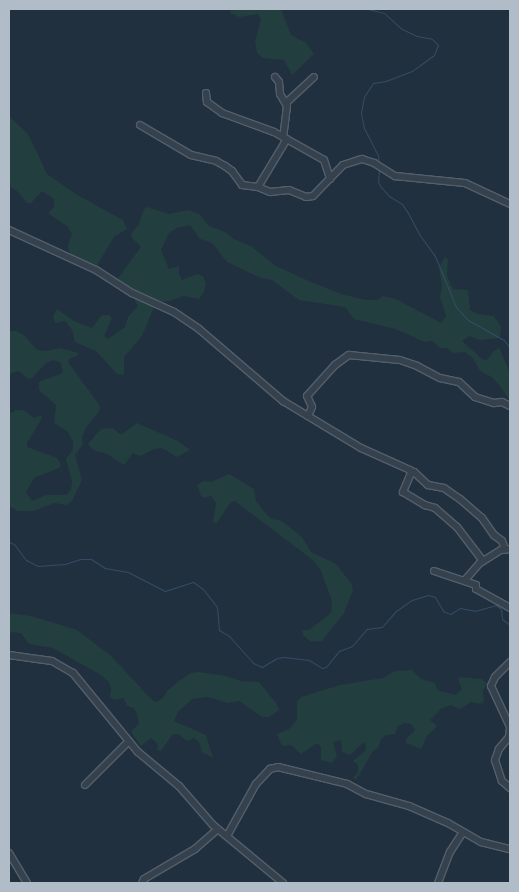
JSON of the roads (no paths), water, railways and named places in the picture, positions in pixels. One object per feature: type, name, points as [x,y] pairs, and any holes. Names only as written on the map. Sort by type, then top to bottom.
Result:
[{"type":"street","points":[[258,187],[285,138],[286,103],[280,94],[279,82],[275,77]]},
{"type":"street","points":[[286,103],[314,77]]},
{"type":"street","points":[[206,93],[208,102],[222,113],[285,138],[326,162],[327,174],[330,179]]},
{"type":"street","points":[[140,125],[191,155],[220,164],[232,171],[242,185],[258,187],[272,192],[291,190],[310,197],[319,192],[343,165],[362,159],[374,163],[395,176],[465,183],[510,204]]},
{"type":"street","points":[[9,230],[99,272],[132,293],[174,312],[199,329],[280,399],[361,448],[411,472],[415,472],[428,485],[444,488],[460,500],[482,518],[495,536],[508,549],[483,561],[465,580]]},
{"type":"street","points":[[308,416],[312,407],[307,396],[336,364],[350,355],[393,359],[417,366],[440,378],[459,382],[475,397],[494,403],[502,402],[510,406]]},
{"type":"street","points":[[411,472],[402,492],[425,505],[435,508],[457,527],[483,561]]},
{"type":"street","points":[[434,571],[465,580],[510,608]]},
{"type":"street","points":[[9,655],[52,661],[73,673],[142,755],[179,786],[218,829],[283,883]]},
{"type":"street","points":[[510,662],[495,677],[491,686],[510,727],[509,736],[499,749],[495,760],[502,781],[510,788]]},
{"type":"street","points":[[85,785],[129,741]]},
{"type":"street","points":[[228,836],[256,784],[270,769],[278,767],[346,784],[366,794],[409,806],[448,823],[482,842],[510,848]]},
{"type":"street","points":[[142,883],[150,874],[195,849],[218,829]]},
{"type":"street","points":[[438,883],[450,852],[463,832]]},
{"type":"street","points":[[9,853],[27,883]]},
{"type":"waterway","points":[[368,9],[384,13],[402,29],[417,36],[432,39],[438,45],[434,55],[412,71],[386,81],[373,83],[364,97],[361,113],[364,128],[378,156],[379,163]]},
{"type":"waterway","points":[[379,169],[378,182],[389,196],[402,204],[419,234],[435,256],[456,307],[468,320],[504,340],[510,348]]},
{"type":"waterway","points":[[9,542],[14,544],[26,560],[38,566],[65,564],[80,559],[91,559],[105,568],[128,572],[165,591],[193,582],[203,589],[217,607],[219,630],[229,636],[253,663],[262,667],[277,658],[284,657],[309,660],[322,668],[326,667],[339,651],[352,646],[367,629],[382,627],[396,611],[412,600],[428,595],[435,597],[443,611],[450,614],[460,608],[475,611],[496,605],[501,609],[502,619],[510,625]]}]
